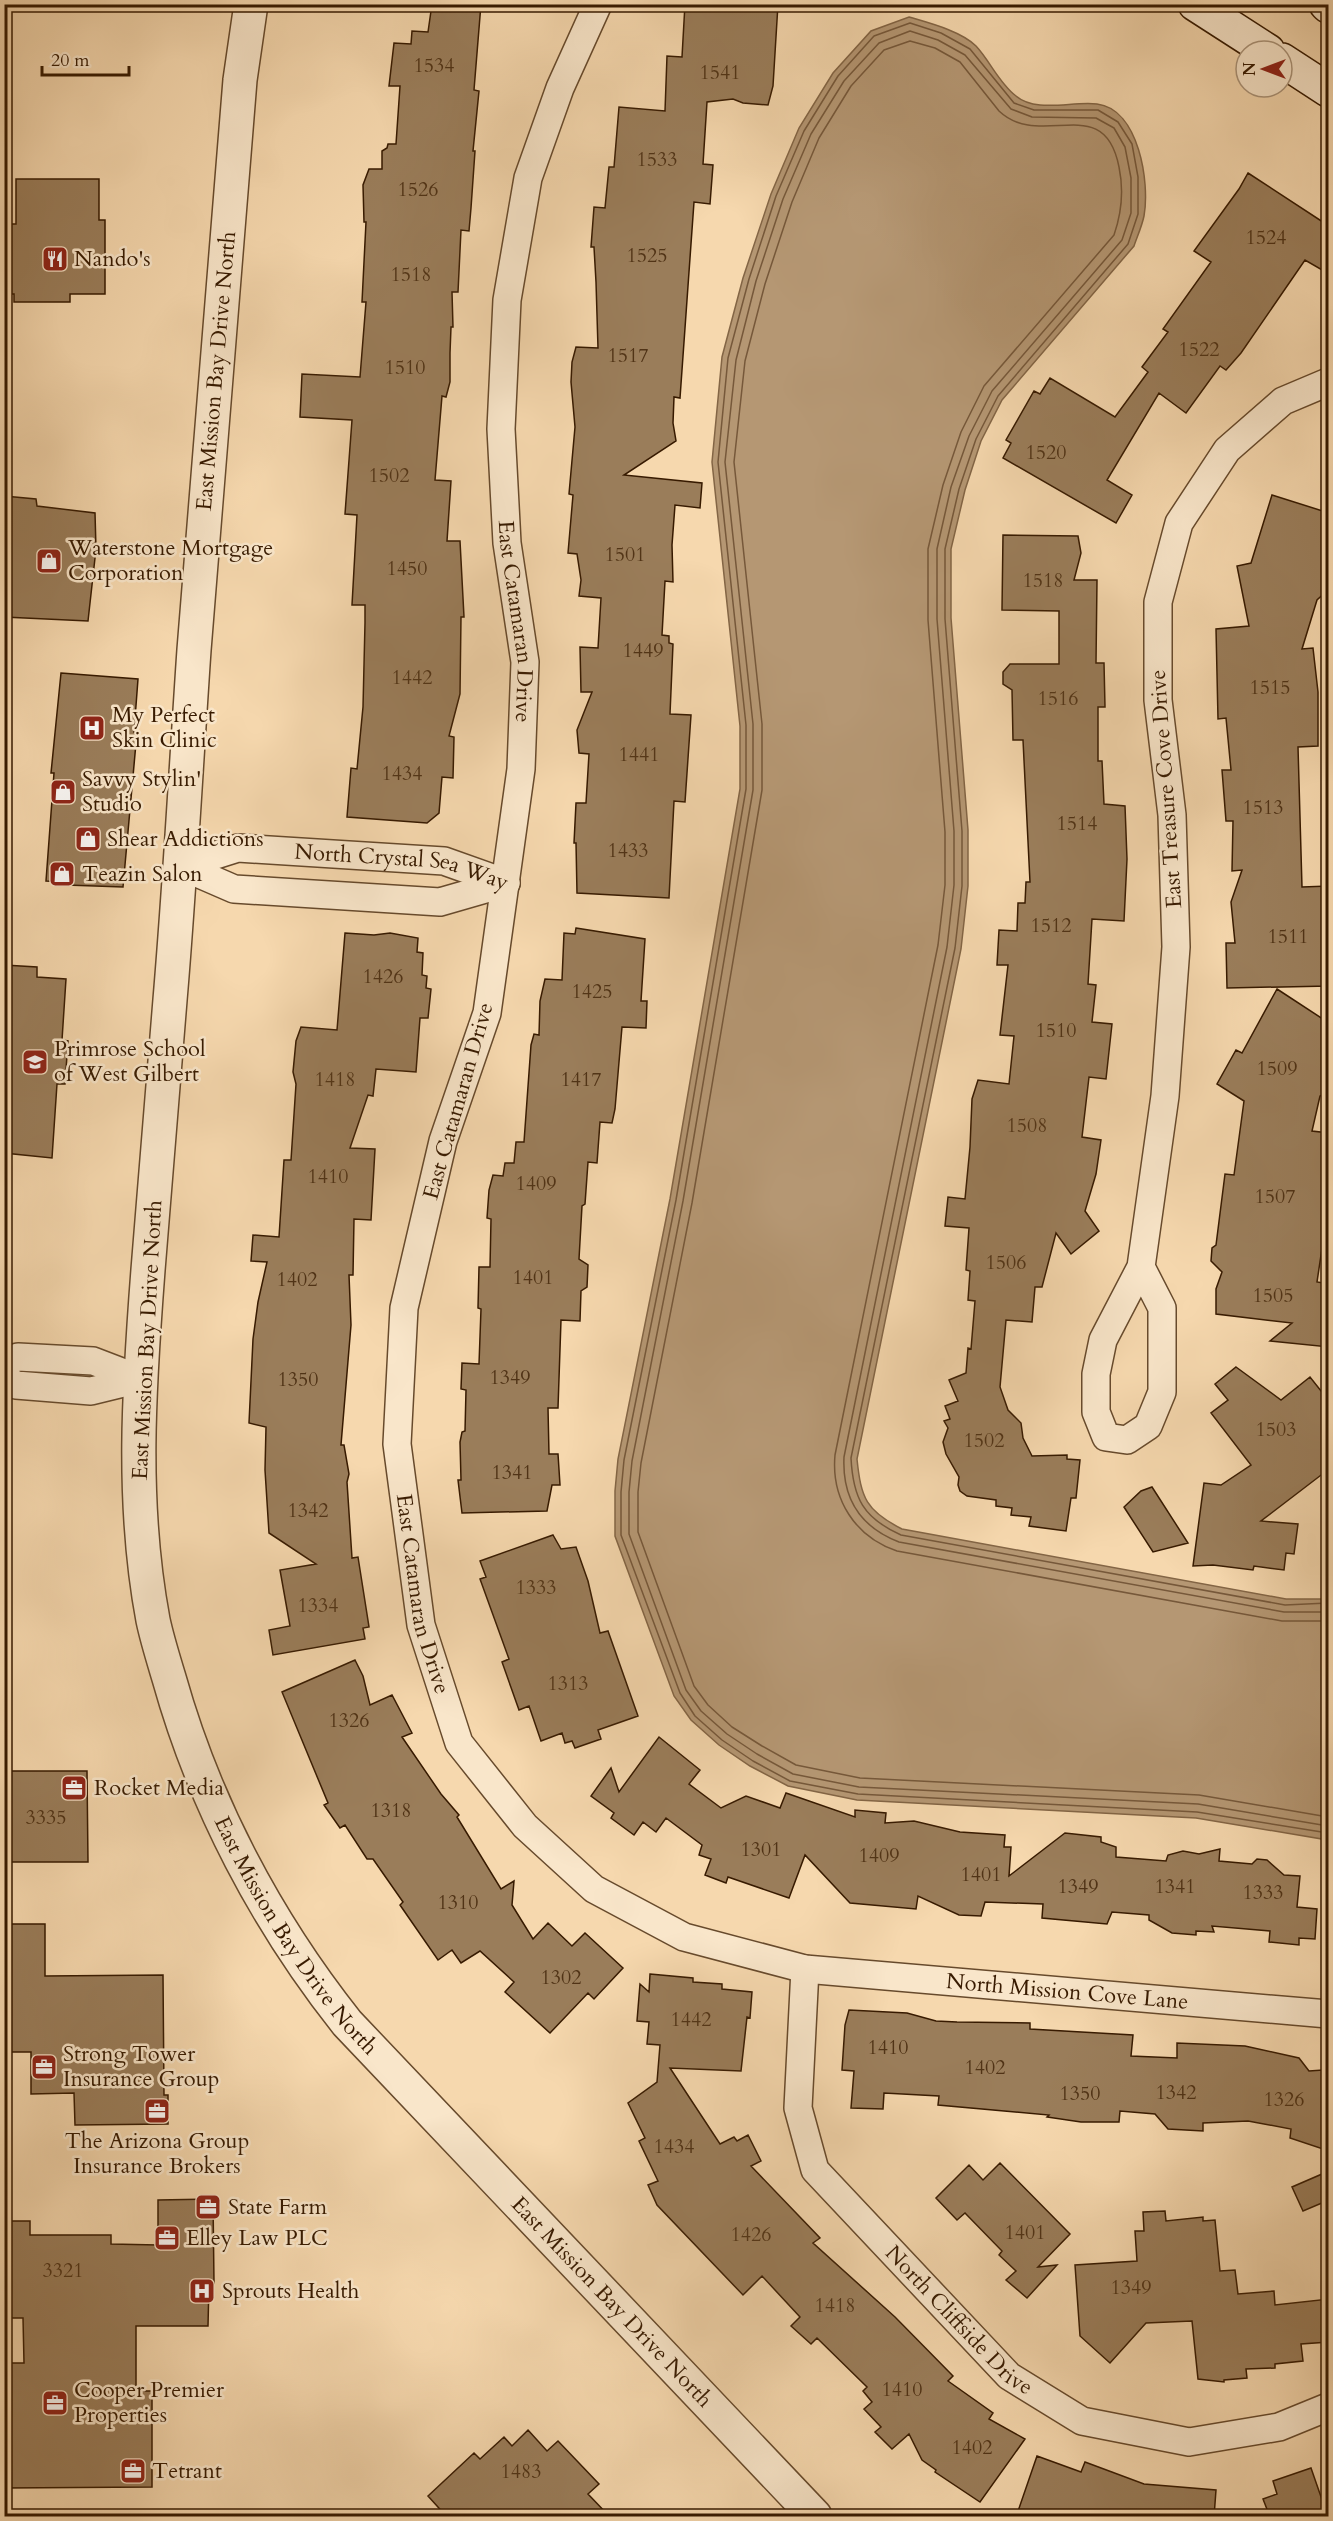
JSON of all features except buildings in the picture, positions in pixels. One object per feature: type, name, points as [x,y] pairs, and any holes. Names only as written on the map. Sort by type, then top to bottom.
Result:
[{"type":"street","name":"East Mission Bay Drive North","points":[[251,4],[238,92],[194,653],[181,866],[140,1379],[137,1476],[142,1549],[154,1623],[176,1702],[197,1765],[222,1822],[262,1897],[313,1980],[347,2023],[812,2516]]},
{"type":"street","name":"East Catamaran Drive","points":[[598,4],[560,88],[528,178],[507,300],[501,429],[507,543],[525,662],[521,769],[487,1013],[443,1141],[404,1308],[397,1444],[421,1625],[459,1743],[525,1826],[594,1889],[684,1937],[805,1969]]},
{"type":"street","points":[[1195,4],[1249,39]]},
{"type":"street","points":[[1294,68],[1329,90]]},
{"type":"street","name":"East Treasure Cove Drive","points":[[1141,1267],[1162,1308],[1162,1392],[1148,1426],[1127,1440],[1106,1437],[1096,1413],[1096,1374],[1103,1340],[1141,1267],[1165,1096],[1176,947],[1172,815],[1158,700],[1158,602],[1179,523],[1227,450],[1283,401],[1329,382]]},
{"type":"street","name":"North Crystal Sea Way","points":[[181,866],[238,848],[444,861],[506,883]]},
{"type":"street","name":"North Crystal Sea Way","points":[[181,866],[234,889],[429,902],[440,902],[506,883]]},
{"type":"street","points":[[4,1362],[18,1357],[93,1361],[140,1379]]},
{"type":"street","points":[[4,1378],[15,1385],[91,1391],[140,1379]]},
{"type":"street","name":"North Mission Cove Lane","points":[[805,1969],[1329,2014]]},
{"type":"street","name":"North Cliffside Drive","points":[[805,1969],[798,2108],[815,2170],[1009,2376],[1082,2421],[1189,2442],[1279,2427],[1329,2407]]},
{"type":"water","points":[[909,17],[944,28],[970,41],[1005,85],[1024,101],[1044,105],[1087,103],[1111,109],[1123,119],[1139,150],[1143,167],[1145,202],[1143,220],[1134,246],[1002,400],[981,441],[965,490],[951,549],[951,618],[968,830],[968,886],[961,949],[857,1459],[861,1484],[873,1509],[902,1529],[1286,1599],[1324,1599],[1328,1595],[1328,1840],[1196,1818],[857,1800],[788,1786],[750,1766],[719,1745],[691,1720],[674,1696],[615,1536],[618,1459],[670,1199],[740,789],[740,726],[712,462],[722,357],[743,278],[771,194],[799,128],[833,73],[871,31]]},
{"type":"place","name":"Nando's","points":[[55,259]]},
{"type":"place","name":"Waterstone Mortgage Corporation","points":[[49,561]]},
{"type":"place","name":"My Perfect Skin Clinic","points":[[92,728]]},
{"type":"place","name":"Savvy Stylin' Studio","points":[[63,792]]},
{"type":"place","name":"Shear Addictions","points":[[88,839]]},
{"type":"place","name":"Teazin Salon","points":[[62,874]]},
{"type":"place","name":"Primrose School of West Gilbert","points":[[35,1062]]},
{"type":"place","name":"Rocket Media","points":[[74,1788]]},
{"type":"place","name":"Strong Tower Insurance Group","points":[[44,2067]]},
{"type":"place","name":"The Arizona Group Insurance Brokers","points":[[157,2111]]},
{"type":"place","name":"State Farm","points":[[208,2207]]},
{"type":"place","name":"Elley Law PLC","points":[[167,2238]]},
{"type":"place","name":"Sprouts Health","points":[[202,2291]]},
{"type":"place","name":"Cooper Premier Properties","points":[[55,2403]]},
{"type":"place","name":"Tetrant","points":[[133,2471]]}]
